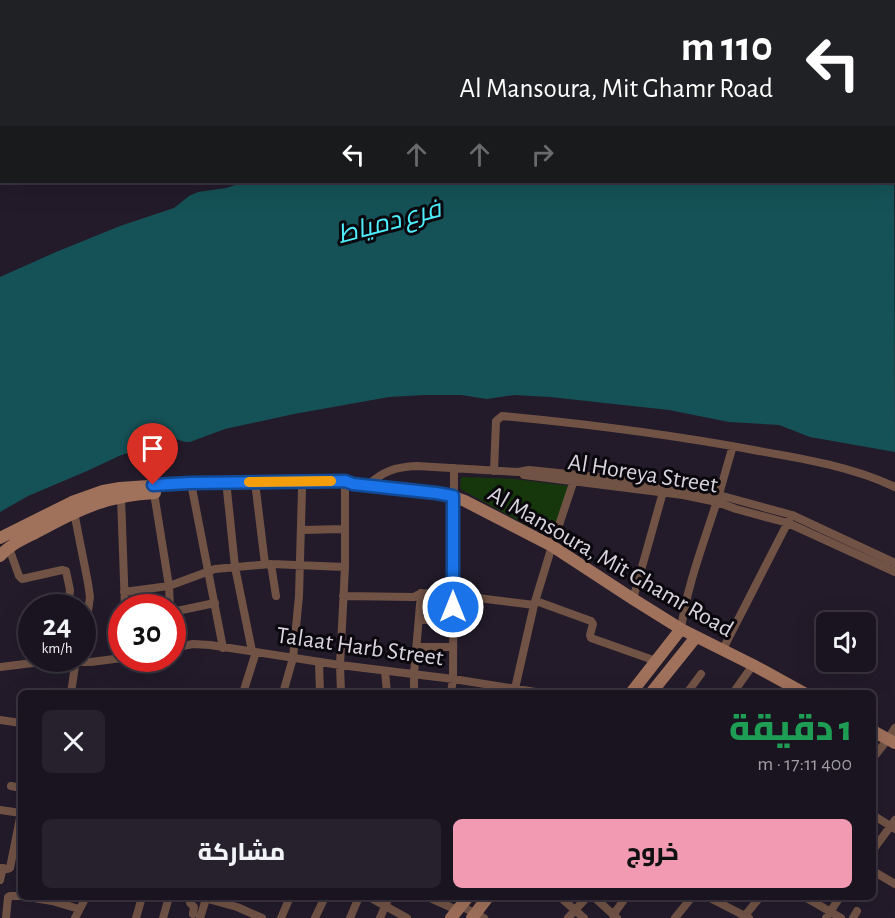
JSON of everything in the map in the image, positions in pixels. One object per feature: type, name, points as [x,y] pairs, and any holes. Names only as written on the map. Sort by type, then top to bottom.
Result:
[{"type":"main road","name":"Al Mansoura, Mit Ghamr Road","points":[[5,552],[74,512],[105,500],[191,487],[227,490],[256,486],[302,489],[348,485]]},
{"type":"main road","name":"Al Mansoura, Mit Ghamr Road","points":[[0,538],[72,502],[131,486],[348,485],[453,496],[552,546],[681,629],[799,690]]},
{"type":"main road","points":[[635,688],[681,629]]},
{"type":"main road","points":[[653,690],[696,637]]},
{"type":"main road","points":[[653,665],[653,675],[663,678]]},
{"type":"main road","points":[[635,688],[642,683],[647,685],[650,690]]},
{"type":"main road","points":[[876,731],[893,737]]},
{"type":"main road","points":[[477,916],[486,900]]},
{"type":"street","points":[[494,471],[496,422],[502,416],[638,430],[733,446],[839,467],[870,476],[895,487]]},
{"type":"street","points":[[681,629],[694,571],[733,446]]},
{"type":"street","name":"Al Horeya Street","points":[[367,486],[378,476],[390,470],[403,466],[417,466],[518,472],[529,476],[575,478],[684,492],[718,498],[790,519],[895,568]]},
{"type":"street","points":[[451,690],[454,468]]},
{"type":"street","points":[[515,690],[535,603],[575,478]]},
{"type":"street","name":"Al Horeya Street","points":[[575,478],[663,492],[684,492]]},
{"type":"street","points":[[341,690],[348,485]]},
{"type":"street","points":[[256,486],[268,564],[276,596]]},
{"type":"street","points":[[191,487],[223,648]]},
{"type":"street","points":[[284,690],[293,658],[299,597],[302,489]]},
{"type":"street","points":[[227,490],[235,567],[254,652],[244,690]]},
{"type":"street","points":[[633,599],[663,492]]},
{"type":"street","points":[[154,493],[169,594]]},
{"type":"street","points":[[121,497],[124,592],[169,586],[215,569],[268,564],[345,567]]},
{"type":"street","points":[[74,512],[90,594]]},
{"type":"street","points":[[722,651],[790,519]]},
{"type":"street","points":[[301,530],[345,529]]},
{"type":"street","points":[[5,552],[21,578],[65,570],[69,594]]},
{"type":"street","points":[[414,690],[421,593]]},
{"type":"street","points":[[343,596],[414,597],[421,593],[454,594],[535,603],[591,621],[593,624],[591,638],[653,665]]},
{"type":"street","points":[[186,609],[215,603]]},
{"type":"street","points":[[419,620],[453,620]]},
{"type":"street","name":"Talaat Harb Street","points":[[186,645],[210,645],[453,679],[510,690]]},
{"type":"street","points":[[417,646],[453,647]]},
{"type":"street","points":[[319,662],[320,690]]},
{"type":"street","points":[[0,667],[18,665]]},
{"type":"street","points":[[735,690],[753,665]]},
{"type":"street","points":[[385,671],[387,690]]},
{"type":"street","points":[[71,690],[74,672]]},
{"type":"street","points":[[689,690],[701,674]]},
{"type":"street","points":[[0,720],[18,723]]},
{"type":"street","points":[[876,755],[893,737]]},
{"type":"street","points":[[11,786],[18,787]]},
{"type":"street","points":[[0,810],[18,813]]},
{"type":"street","points":[[876,816],[893,825],[876,846]]},
{"type":"street","points":[[0,880],[18,823]]},
{"type":"street","points":[[876,873],[895,884]]},
{"type":"street","points":[[6,918],[9,896],[18,896]]},
{"type":"street","points":[[46,900],[79,915],[85,900]]},
{"type":"street","points":[[136,918],[141,900]]},
{"type":"street","points":[[163,918],[168,900]]},
{"type":"street","points":[[190,900],[190,903],[195,907],[196,916]]},
{"type":"street","points":[[196,916],[203,900]]},
{"type":"street","points":[[216,900],[234,903],[262,918]]},
{"type":"street","points":[[281,918],[289,900]]},
{"type":"street","points":[[315,918],[324,900]]},
{"type":"street","points":[[350,918],[358,900]]},
{"type":"street","points":[[374,900],[407,918]]},
{"type":"street","points":[[380,918],[388,900]]},
{"type":"street","points":[[436,900],[477,916]]},
{"type":"street","points":[[563,900],[584,918]]},
{"type":"street","points":[[568,918],[584,900]]},
{"type":"street","points":[[597,900],[615,916],[624,900]]},
{"type":"street","points":[[675,918],[690,900]]},
{"type":"street","points":[[714,900],[746,917],[758,900]]},
{"type":"street","points":[[813,900],[828,915],[841,918]]},
{"type":"street","points":[[828,915],[838,900]]},
{"type":"street","points":[[234,903],[234,918]]},
{"type":"shaded area","points":[[463,477],[515,479],[569,486],[552,534],[547,536],[462,490],[460,487]]},
{"type":"water","name":"فرع دمياط","points":[[242,183],[894,183],[895,452],[810,437],[779,425],[729,422],[669,410],[550,397],[514,395],[487,399],[461,395],[424,395],[389,397],[225,429],[190,442],[167,436],[149,446],[119,456],[28,496],[0,512],[0,277],[120,226],[174,208],[198,192]]},
{"type":"slow traffic","points":[[249,482],[331,481]]},
{"type":"route","points":[[153,485],[345,481],[353,484],[453,496],[453,607]]}]
